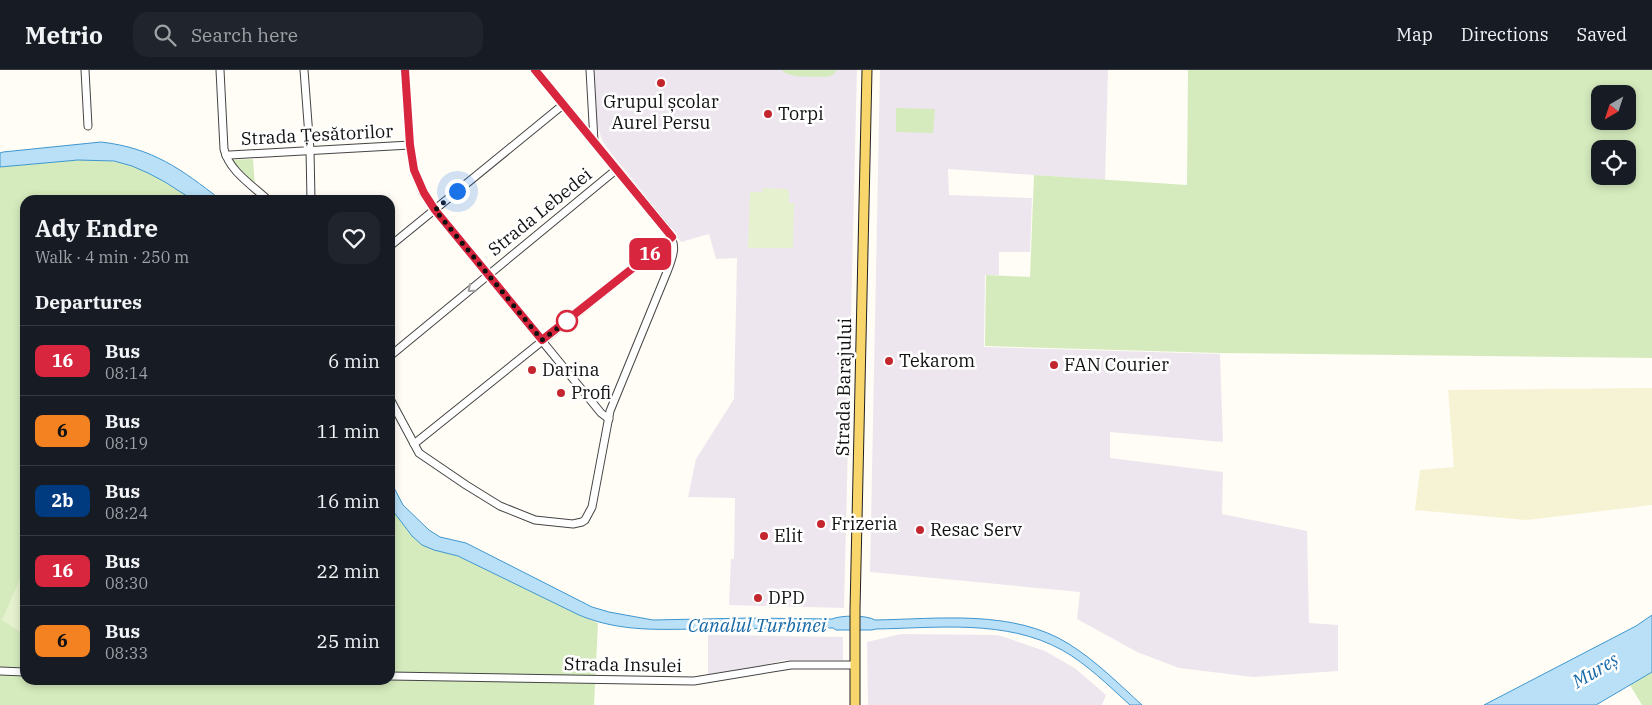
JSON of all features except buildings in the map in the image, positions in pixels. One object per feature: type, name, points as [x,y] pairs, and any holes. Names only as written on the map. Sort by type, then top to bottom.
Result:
[{"type":"main road","name":"Strada Barajului","points":[[855,704],[855,611],[867,70]]},
{"type":"street","points":[[85,70],[88,126]]},
{"type":"street","points":[[220,70],[224,149],[226,156],[232,167],[263,195]]},
{"type":"street","points":[[304,70],[312,195]]},
{"type":"street","points":[[405,70],[410,145],[414,170],[424,193],[435,210],[601,413],[608,419]]},
{"type":"street","points":[[395,409],[422,455],[500,506],[535,520],[576,524],[582,522],[590,512],[608,419],[673,256],[674,242],[672,237],[535,70]]},
{"type":"street","points":[[590,70],[594,141]]},
{"type":"street","points":[[395,242],[564,104]]},
{"type":"street","name":"Strada Țesătorilor","points":[[226,156],[410,145]]},
{"type":"street","name":"Strada Lebedei","points":[[395,352],[617,169]]},
{"type":"street","points":[[414,444],[672,237]]},
{"type":"street","name":"Strada Insulei","points":[[395,676],[694,681],[791,665],[855,666]]},
{"type":"street","points":[[0,671],[20,672]]},
{"type":"shaded area","points":[[594,70],[857,70],[844,608],[729,605],[731,559],[734,559],[735,498],[688,497],[696,459],[734,399],[737,258],[716,259],[709,234],[681,242],[607,148],[602,140],[596,121]]},
{"type":"shaded area","points":[[880,70],[1108,70],[1105,180],[948,169],[949,195],[1032,198],[1030,252],[999,252],[999,275],[985,275],[984,347],[1220,354],[1223,442],[1110,432],[1110,458],[1223,472],[1222,514],[1307,531],[1309,623],[1338,625],[1338,671],[1253,677],[1179,668],[1137,652],[1077,619],[1080,592],[870,572]]},
{"type":"shaded area","points":[[1652,388],[1652,505],[1527,520],[1415,510],[1420,470],[1454,467],[1448,390]]},
{"type":"shaded area","points":[[901,634],[998,635],[1045,651],[1076,669],[1106,695],[1102,705],[868,705],[867,642]]},
{"type":"shaded area","points":[[708,635],[843,637],[843,660],[784,660],[708,675]]},
{"type":"green space","points":[[782,70],[837,70],[833,75],[827,77],[796,76],[785,73]]},
{"type":"green space","points":[[1188,70],[1652,70],[1652,358],[1218,353],[985,346],[986,275],[1030,277],[1034,175],[1187,185]]},
{"type":"green space","points":[[896,108],[935,109],[933,133],[896,132]]},
{"type":"green space","points":[[253,159],[255,187],[231,160]]},
{"type":"green space","points":[[78,160],[112,161],[140,169],[185,195],[20,195],[20,685],[395,685],[395,514],[412,536],[598,623],[594,705],[0,705],[0,167]]},
{"type":"green space","points":[[763,188],[786,189],[789,191],[789,203],[794,203],[793,248],[748,248],[750,192],[762,192]]},
{"type":"green space","points":[[20,579],[20,632],[2,620]]},
{"type":"green space","points":[[1652,672],[1652,705],[1642,705],[1630,685]]},
{"type":"water","points":[[101,142],[119,145],[136,149],[166,162],[214,195],[185,195],[148,173],[114,161],[78,160],[0,167],[0,153]]},
{"type":"water","name":"Canalul Turbinei","points":[[395,490],[403,505],[429,530],[440,537],[466,543],[592,607],[609,612],[653,620],[832,619],[854,616],[875,620],[975,618],[1024,625],[1047,633],[1069,644],[1098,665],[1142,705],[1130,705],[1089,669],[1062,650],[1040,640],[995,629],[947,627],[872,630],[836,630],[833,628],[642,629],[611,625],[579,615],[458,556],[422,545],[412,536],[395,514]]},
{"type":"water","name":"Mureș","points":[[1652,615],[1652,672],[1596,705],[1484,705],[1636,626]]},
{"type":"bus line","name":"16","points":[[405,70],[410,145],[414,170],[424,193],[435,210],[542,340],[672,237],[535,70]]},
{"type":"place","name":"Grupul școlar Aurel Persu","points":[[661,83]]},
{"type":"place","name":"Torpi","points":[[768,114]]},
{"type":"place","name":"Tekarom","points":[[889,361]]},
{"type":"place","name":"FAN Courier","points":[[1054,365]]},
{"type":"place","name":"Darina","points":[[532,370]]},
{"type":"place","name":"Profi","points":[[561,393]]},
{"type":"place","name":"Frizeria","points":[[821,524]]},
{"type":"place","name":"Resac Serv","points":[[920,530]]},
{"type":"place","name":"Elit","points":[[764,536]]},
{"type":"place","name":"DPD","points":[[758,598]]},
{"type":"route","points":[[457,191],[435,210],[542,340],[567,321]]}]
